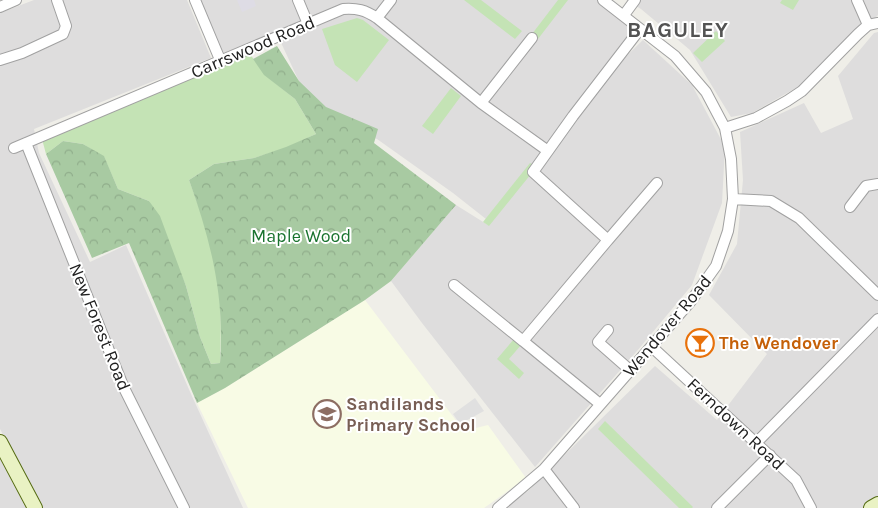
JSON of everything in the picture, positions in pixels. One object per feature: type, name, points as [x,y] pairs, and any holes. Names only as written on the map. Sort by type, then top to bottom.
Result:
[{"type":"street","points":[[0,6],[16,0]]},
{"type":"street","points":[[0,60],[31,49],[63,34],[66,27],[57,0]]},
{"type":"street","points":[[195,0],[221,62]]},
{"type":"street","points":[[298,0],[308,24]]},
{"type":"street","points":[[377,18],[391,0]]},
{"type":"street","name":"Wendover Road","points":[[498,508],[544,469],[691,301],[716,266],[728,231],[733,199],[732,159],[725,128],[706,92],[675,56],[603,0]]},
{"type":"street","points":[[624,15],[635,0]]},
{"type":"street","points":[[725,128],[756,118],[787,102],[802,91],[858,34],[873,24],[856,0]]},
{"type":"street","name":"Carrswood Road","points":[[14,148],[308,24],[343,10],[354,8],[364,10],[377,18],[481,102],[548,151]]},
{"type":"street","points":[[608,240],[533,172],[640,29]]},
{"type":"street","points":[[481,102],[532,38]]},
{"type":"street","name":"New Forest Road","points":[[26,143],[124,388],[184,508]]},
{"type":"street","points":[[523,341],[657,183]]},
{"type":"street","points":[[850,207],[866,186],[878,184]]},
{"type":"street","points":[[733,199],[770,201],[799,218],[878,295]]},
{"type":"street","points":[[454,285],[600,404]]},
{"type":"street","points":[[757,442],[878,319]]},
{"type":"street","points":[[608,330],[598,342],[631,371]]},
{"type":"street","name":"Ferndown Road","points":[[652,346],[796,480],[811,508]]},
{"type":"street","points":[[0,442],[35,508]]},
{"type":"street","points":[[717,508],[770,455]]},
{"type":"street","points":[[544,469],[574,508]]},
{"type":"street","points":[[871,508],[878,504]]},
{"type":"shaded area","points":[[34,0],[187,0],[211,58],[34,129],[39,153],[90,262],[126,245],[243,508],[42,508],[0,429],[0,13]]},
{"type":"shaded area","points":[[200,0],[597,0],[634,27],[532,167],[486,219],[377,139],[316,118],[277,34],[221,54]]},
{"type":"shaded area","points":[[237,0],[254,0],[256,6],[242,12]]},
{"type":"shaded area","points":[[626,0],[878,0],[878,15],[817,76],[752,113],[731,117],[690,50],[641,9]]},
{"type":"shaded area","points":[[878,32],[878,508],[504,508],[528,491],[655,366],[717,420],[767,354],[709,295],[737,244],[743,180],[740,132],[804,103],[821,133],[853,119],[838,76],[874,33]]},
{"type":"shaded area","points":[[643,40],[692,85],[725,147],[722,203],[692,285],[535,467],[391,281],[456,205],[488,225],[612,70]]},
{"type":"shaded area","name":"Sandilands Primary School","points":[[365,300],[464,431],[488,425],[526,478],[484,508],[248,508],[197,403],[225,388]]},
{"type":"shaded area","points":[[475,398],[484,411],[460,424],[453,414]]},
{"type":"shaded area","points":[[0,459],[26,508],[0,508]]},
{"type":"green space","points":[[464,0],[481,0],[522,31],[515,39]]},
{"type":"green space","points":[[558,0],[568,0],[538,39],[532,34]]},
{"type":"green space","points":[[782,0],[799,0],[793,10],[780,3]]},
{"type":"green space","points":[[357,18],[363,20],[389,40],[357,82],[335,65],[322,29]]},
{"type":"green space","points":[[716,31],[725,41],[702,62],[693,53]]},
{"type":"green space","name":"Maple Wood","points":[[277,46],[299,81],[326,107],[378,129],[374,143],[456,205],[391,281],[365,300],[225,388],[197,403],[129,243],[92,258],[46,154],[63,141],[83,144],[104,156],[118,189],[149,201],[160,216],[186,286],[200,337],[211,364],[220,363],[220,315],[215,270],[204,225],[189,180],[214,164],[254,158],[316,134],[295,99],[264,75],[253,59]]},
{"type":"green space","points":[[250,54],[265,75],[295,99],[316,134],[286,148],[254,158],[214,164],[189,180],[209,240],[219,288],[221,320],[220,363],[211,364],[200,337],[186,286],[149,201],[118,189],[104,157],[83,144],[63,141],[46,154],[42,139]]},
{"type":"green space","points":[[451,88],[461,96],[433,134],[422,126]]},
{"type":"green space","points":[[530,163],[532,164],[527,171],[531,174],[489,226],[483,222]]},
{"type":"green space","points":[[514,339],[521,345],[509,359],[524,373],[519,379],[497,359]]},
{"type":"green space","points":[[605,421],[693,507],[679,508],[598,429]]},
{"type":"place","name":"The Wendover","points":[[700,343]]},
{"type":"place","name":"Sandilands Primary School","points":[[327,414]]},
{"type":"district","name":"BAGULEY","points":[[678,30]]}]
